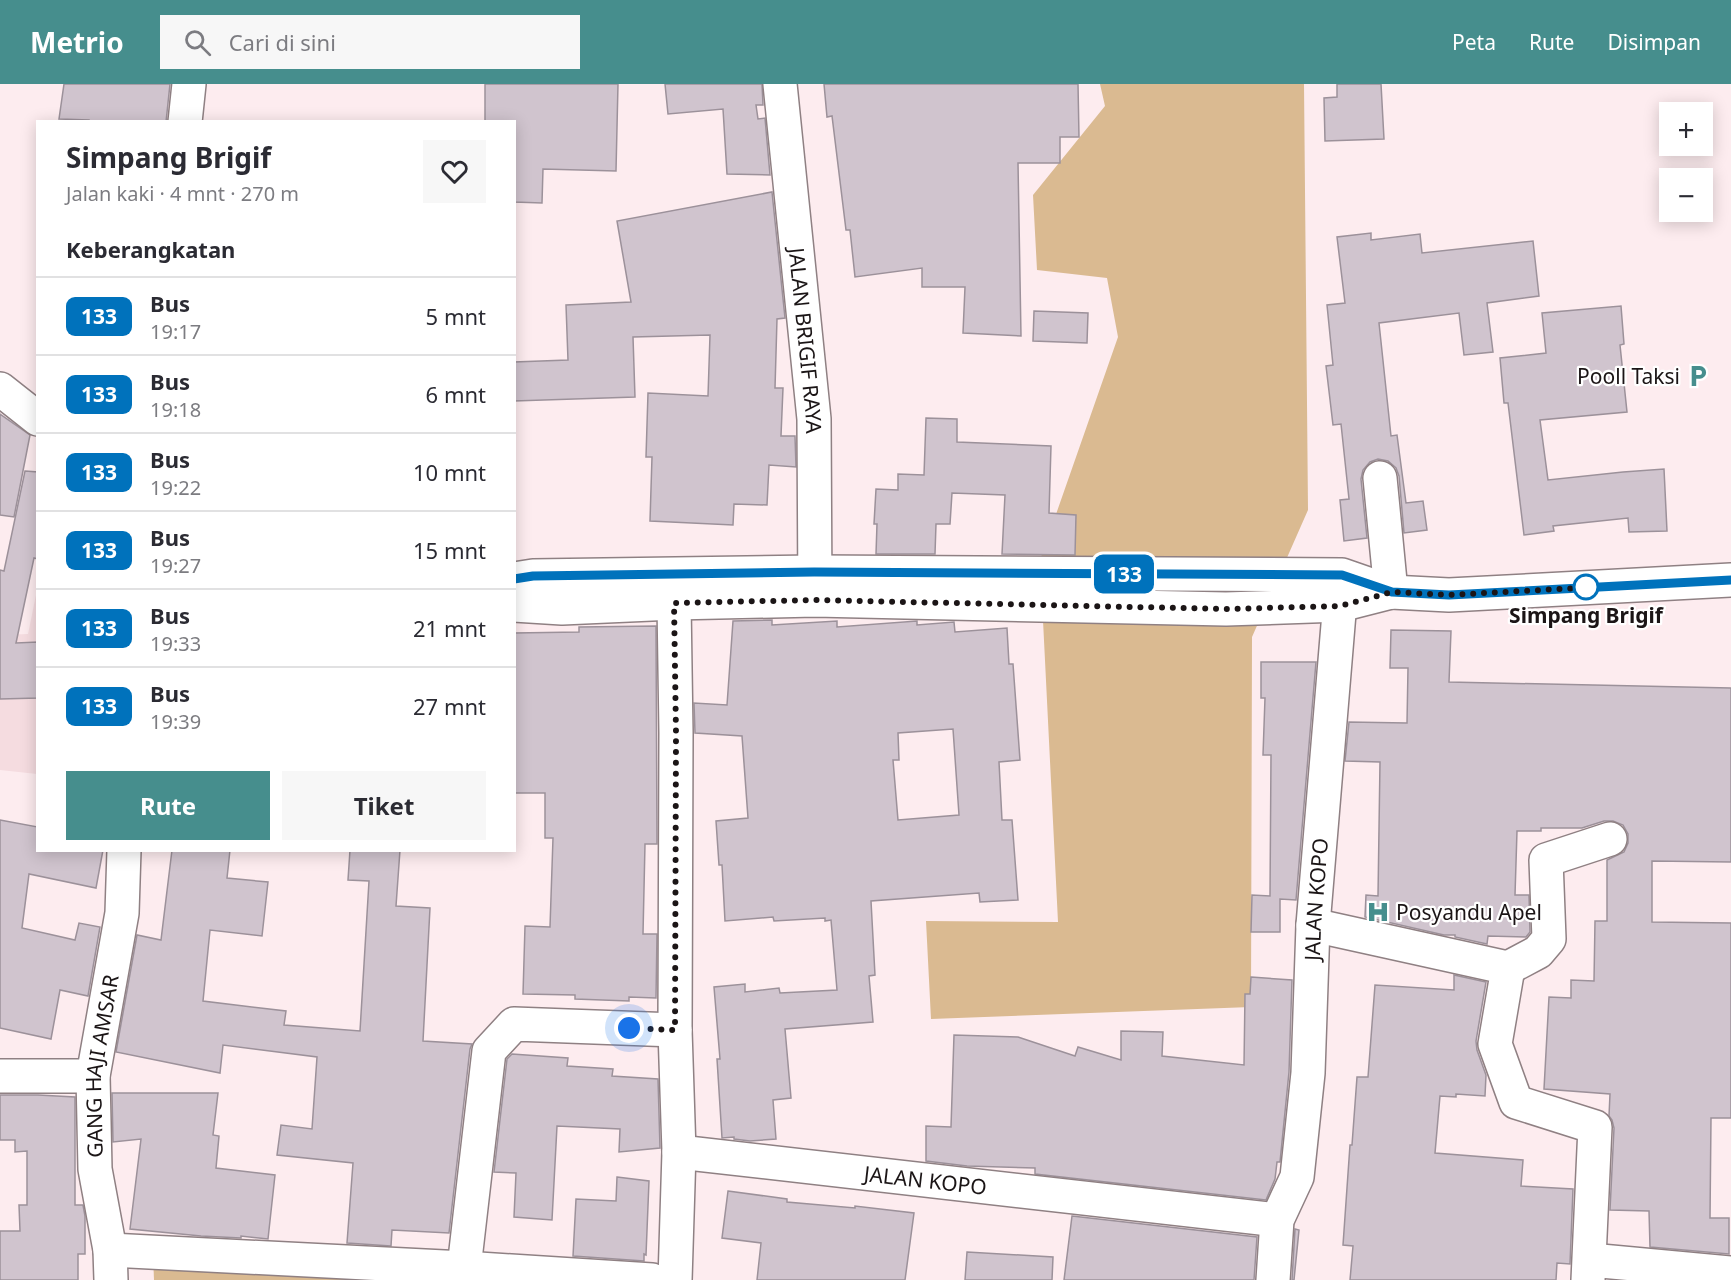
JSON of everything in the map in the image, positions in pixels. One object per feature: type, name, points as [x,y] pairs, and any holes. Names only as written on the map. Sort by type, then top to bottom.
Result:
[{"type":"street","points":[[185,120],[189,84]]},
{"type":"street","name":"JALAN BRIGIF RAYA","points":[[780,84],[814,419],[814,586]]},
{"type":"street","points":[[0,389],[36,417]]},
{"type":"street","points":[[1380,478],[1392,592]]},
{"type":"street","points":[[516,579],[533,576],[814,586],[1226,609],[1341,590],[1449,595],[1731,580]]},
{"type":"street","points":[[516,605],[562,608],[674,603],[814,586]]},
{"type":"street","name":"JALAN KOPO","points":[[1273,1280],[1277,1220],[1297,1177],[1308,1073],[1313,925],[1341,590]]},
{"type":"street","points":[[674,603],[675,1030],[679,1152],[675,1280]]},
{"type":"street","points":[[1313,925],[1508,968],[1538,952],[1549,939],[1546,860],[1610,839]]},
{"type":"street","name":"GANG HAJI AMSAR","points":[[111,1265],[94,1169],[93,1076],[122,913],[124,852]]},
{"type":"street","points":[[1508,968],[1495,1044],[1516,1102],[1595,1126],[1589,1270],[1731,1273]]},
{"type":"street","points":[[464,1268],[489,1051],[514,1024],[675,1030]]},
{"type":"street","points":[[0,1076],[93,1076]]},
{"type":"street","name":"JALAN KOPO","points":[[679,1152],[1277,1220]]},
{"type":"street","points":[[111,1265],[464,1268],[652,1280]]},
{"type":"shaded area","points":[[1100,84],[1304,84],[1308,510],[1252,637],[1251,1007],[931,1019],[926,921],[1058,922],[1040,560],[1118,337],[1107,278],[1037,270],[1033,195],[1105,106]]},
{"type":"shaded area","points":[[36,595],[36,774],[0,770],[0,635],[28,634]]},
{"type":"shaded area","points":[[153,1254],[530,1280],[154,1280]]},
{"type":"building","points":[[64,84],[170,84],[166,120],[59,119]]},
{"type":"building","points":[[485,84],[618,84],[616,171],[543,169],[542,203],[516,202],[516,120],[485,120]]},
{"type":"building","points":[[665,84],[762,84],[763,105],[756,105],[758,119],[765,118],[770,175],[727,174],[723,109],[668,114]]},
{"type":"building","points":[[824,84],[1078,84],[1079,137],[1060,137],[1060,163],[1018,163],[1021,336],[963,333],[965,287],[922,287],[922,268],[855,277],[850,230],[846,230],[832,116],[827,117]]},
{"type":"building","points":[[1337,84],[1381,84],[1384,139],[1325,141],[1324,98],[1337,97]]},
{"type":"building","points":[[772,192],[785,318],[777,319],[775,388],[783,388],[781,436],[795,436],[796,467],[769,465],[767,505],[734,504],[733,525],[650,521],[652,457],[646,457],[648,393],[708,396],[710,335],[633,337],[635,397],[516,401],[516,362],[568,360],[566,305],[631,302],[617,221]]},
{"type":"building","points":[[1371,233],[1371,240],[1420,234],[1422,253],[1533,241],[1539,296],[1487,303],[1493,352],[1464,355],[1459,313],[1379,323],[1391,436],[1397,435],[1406,503],[1423,501],[1427,530],[1404,533],[1399,476],[1396,468],[1388,461],[1378,459],[1370,462],[1363,470],[1361,479],[1367,538],[1344,541],[1340,500],[1349,499],[1341,424],[1333,425],[1326,366],[1333,365],[1327,305],[1345,303],[1337,237]]},
{"type":"building","points":[[1621,306],[1624,344],[1620,345],[1627,412],[1540,420],[1548,480],[1664,469],[1667,531],[1629,532],[1628,518],[1553,526],[1554,531],[1524,535],[1508,403],[1504,403],[1500,358],[1546,353],[1542,313]]},
{"type":"building","points":[[1034,311],[1088,313],[1087,343],[1033,341]]},
{"type":"building","points":[[0,414],[30,435],[14,517],[0,515]]},
{"type":"building","points":[[926,418],[957,419],[957,442],[1051,446],[1049,513],[1076,515],[1075,555],[1002,554],[1005,495],[952,493],[950,524],[936,524],[935,554],[876,554],[877,524],[874,524],[876,489],[898,490],[898,474],[924,475]]},
{"type":"building","points":[[25,471],[36,472],[36,558],[34,558],[16,643],[36,642],[36,698],[0,699],[0,570],[4,571]]},
{"type":"building","points":[[772,620],[772,625],[837,621],[837,627],[917,621],[917,625],[954,622],[955,632],[1007,628],[1009,664],[1013,664],[1020,760],[999,762],[1002,820],[1012,820],[1018,900],[980,902],[979,893],[871,901],[875,975],[869,976],[873,1022],[785,1029],[791,1098],[773,1100],[776,1139],[750,1141],[734,1139],[734,1137],[722,1138],[717,1059],[720,1059],[714,987],[745,984],[745,992],[779,988],[780,993],[837,990],[831,920],[825,921],[825,918],[774,921],[773,917],[725,921],[722,865],[719,865],[716,821],[748,818],[742,736],[695,733],[694,703],[727,705],[733,621]],"holes":[[[953,729],[959,815],[898,820],[893,760],[899,760],[898,733]]]},
{"type":"building","points":[[656,626],[657,844],[645,844],[643,934],[657,934],[656,998],[629,997],[629,1001],[575,999],[575,995],[523,994],[525,926],[550,927],[553,838],[545,838],[545,793],[516,793],[516,633],[579,632],[579,627]]},
{"type":"building","points":[[1391,630],[1451,631],[1449,682],[1731,688],[1731,862],[1652,861],[1652,922],[1731,923],[1731,1118],[1711,1118],[1710,1218],[1729,1218],[1729,1254],[1650,1247],[1649,1211],[1610,1210],[1614,1128],[1609,1116],[1610,1094],[1544,1089],[1549,997],[1571,998],[1571,980],[1594,981],[1595,921],[1607,921],[1607,860],[1624,852],[1628,843],[1628,834],[1623,825],[1613,821],[1604,821],[1582,828],[1541,828],[1541,831],[1517,831],[1515,895],[1529,895],[1530,932],[1526,937],[1488,936],[1487,944],[1455,937],[1455,935],[1444,935],[1365,917],[1366,895],[1378,896],[1380,762],[1345,761],[1349,722],[1407,723],[1408,668],[1390,668]]},
{"type":"building","points":[[1261,662],[1316,662],[1296,900],[1280,899],[1280,932],[1251,932],[1252,895],[1270,896],[1271,755],[1263,755],[1265,698],[1261,698]]},
{"type":"building","points":[[0,820],[36,827],[36,852],[103,852],[96,888],[29,874],[22,928],[75,940],[79,923],[100,927],[88,996],[60,990],[51,1039],[0,1028]]},
{"type":"building","points":[[172,852],[230,852],[227,878],[268,882],[262,936],[210,930],[203,1001],[286,1011],[284,1025],[360,1031],[369,881],[348,880],[350,852],[400,852],[396,906],[430,908],[423,1041],[472,1044],[449,1233],[392,1230],[391,1246],[347,1243],[353,1163],[277,1155],[281,1125],[312,1129],[317,1057],[223,1045],[220,1073],[116,1052],[137,935],[161,940]]},
{"type":"building","points":[[1454,975],[1486,982],[1476,1041],[1486,1075],[1485,1096],[1456,1094],[1456,1097],[1440,1096],[1435,1153],[1523,1160],[1521,1186],[1573,1189],[1570,1264],[1557,1263],[1556,1280],[1350,1280],[1353,1246],[1343,1245],[1350,1145],[1352,1145],[1357,1077],[1368,1077],[1375,985],[1454,990]]},
{"type":"building","points":[[1251,977],[1292,980],[1289,1072],[1280,1162],[1277,1162],[1275,1179],[1266,1200],[1035,1174],[1035,1168],[967,1166],[926,1161],[926,1126],[951,1127],[954,1035],[1018,1037],[1075,1056],[1078,1047],[1121,1060],[1121,1031],[1163,1032],[1162,1056],[1244,1065],[1245,994],[1250,994]]},
{"type":"building","points":[[512,1054],[568,1058],[567,1066],[613,1069],[612,1076],[658,1079],[660,1148],[619,1152],[620,1129],[557,1126],[552,1220],[514,1217],[516,1173],[494,1172],[507,1059]]},
{"type":"building","points":[[112,1093],[218,1093],[213,1135],[219,1136],[216,1168],[275,1175],[268,1239],[201,1236],[130,1229],[141,1139],[113,1142]]},
{"type":"building","points":[[0,1095],[75,1097],[75,1205],[83,1205],[85,1216],[85,1254],[78,1254],[78,1280],[0,1280],[0,1231],[20,1231],[19,1205],[27,1205],[27,1151],[15,1152],[15,1140],[0,1140]]},
{"type":"building","points":[[617,1177],[649,1181],[644,1261],[573,1256],[576,1199],[616,1201]]},
{"type":"building","points":[[728,1191],[787,1199],[787,1202],[855,1208],[855,1206],[914,1213],[905,1280],[757,1280],[761,1243],[722,1238]]},
{"type":"building","points":[[1072,1216],[1257,1237],[1254,1280],[1064,1280]]},
{"type":"building","points":[[1295,1229],[1299,1230],[1294,1280],[1292,1280]]},
{"type":"building","points":[[967,1252],[1053,1257],[1052,1280],[965,1280]]},
{"type":"bus line","name":"133","points":[[516,579],[533,576],[814,572],[1342,575],[1392,592],[1449,595],[1731,580]]},
{"type":"place","name":"Pooll Taksi","points":[[1698,376]]},
{"type":"place","name":"Simpang Brigif","points":[[1586,587]]},
{"type":"place","name":"Posyandu Apel","points":[[1378,912]]},
{"type":"route","points":[[629,1028],[675,1030],[674,603],[815,600],[1226,609],[1340,606],[1392,592],[1449,595],[1597,587],[1586,587]]}]
